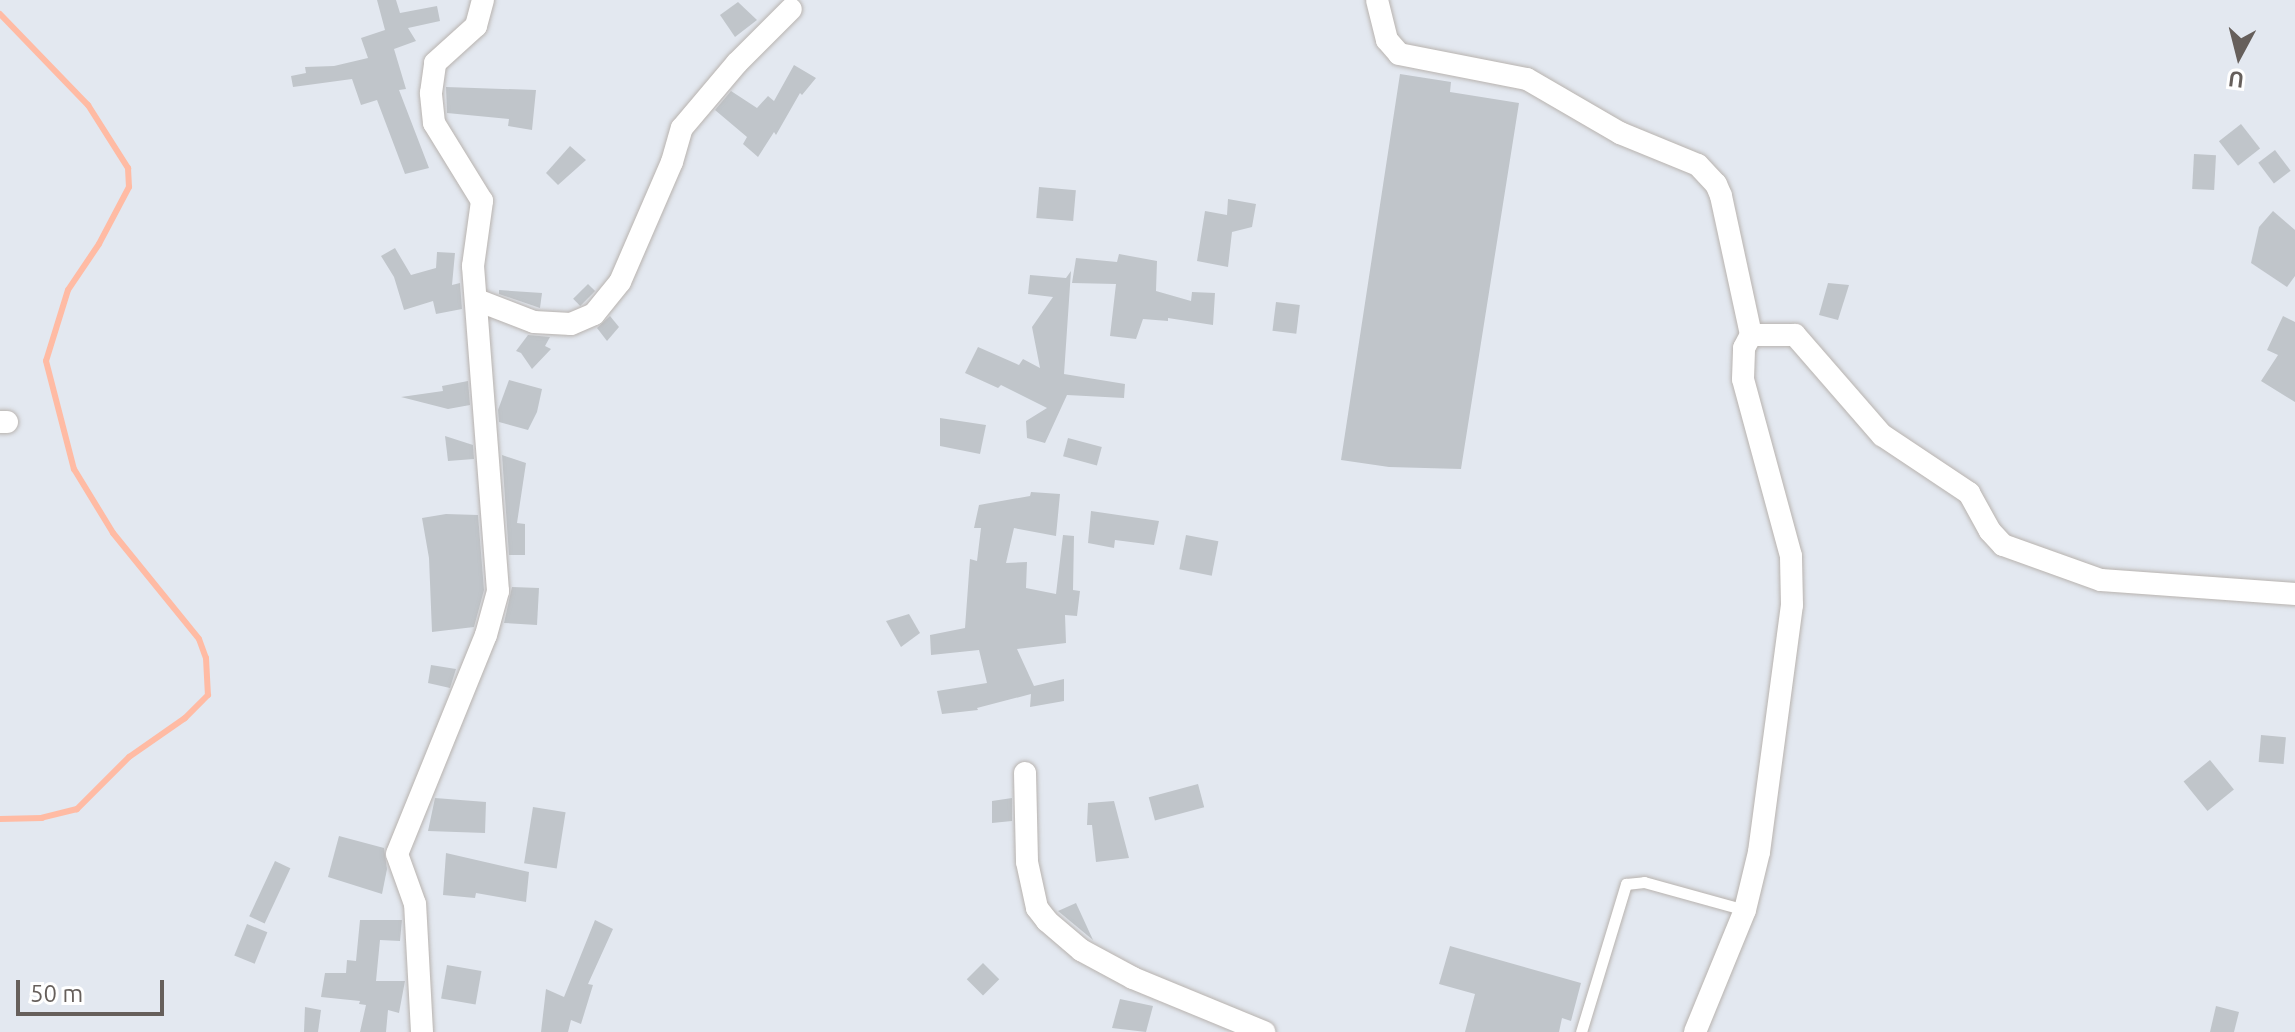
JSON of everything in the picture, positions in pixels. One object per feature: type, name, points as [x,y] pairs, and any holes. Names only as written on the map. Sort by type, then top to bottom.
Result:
[{"type":"street","points":[[422,1032],[415,904],[397,854],[486,635],[498,591],[473,266],[482,201],[434,123],[431,93],[435,63],[476,26],[483,0]]},
{"type":"street","points":[[1377,0],[1387,40],[1399,54],[1527,79],[1620,133],[1698,165],[1716,184],[1721,196],[1751,335],[1743,353],[1743,379],[1791,556],[1792,605],[1759,852],[1745,910],[1695,1032]]},
{"type":"street","points":[[477,300],[534,322],[571,324],[594,314],[620,282],[672,162],[682,128],[737,63],[791,9]]},
{"type":"street","points":[[1751,335],[1795,335],[1882,435],[1969,493],[1990,531],[2003,545],[2101,580],[2295,594]]},
{"type":"street","points":[[1025,773],[1027,862],[1037,908],[1047,921],[1081,950],[1133,978],[1264,1032]]},
{"type":"lane","points":[[1581,1032],[1626,884],[1644,882],[1745,910]]},
{"type":"building","points":[[377,0],[396,0],[400,13],[437,6],[440,21],[408,28],[416,41],[394,49],[406,89],[399,90],[429,168],[405,174],[377,100],[361,105],[352,79],[293,87],[291,76],[306,73],[305,67],[334,66],[368,58],[361,38],[385,30]]},
{"type":"building","points":[[738,2],[757,20],[735,37],[720,15]]},
{"type":"building","points":[[794,65],[816,78],[802,95],[800,93],[776,135],[774,132],[758,157],[743,144],[747,137],[715,110],[731,91],[757,108],[768,96],[774,101]]},
{"type":"building","points":[[1400,74],[1451,82],[1450,92],[1519,103],[1461,469],[1389,467],[1341,460]]},
{"type":"building","points":[[446,87],[536,90],[532,130],[508,126],[509,119],[447,113]]},
{"type":"building","points":[[2241,124],[2260,148],[2238,166],[2219,141]]},
{"type":"building","points":[[570,146],[586,160],[558,185],[546,173]]},
{"type":"building","points":[[2275,150],[2291,171],[2274,183],[2258,163]]},
{"type":"building","points":[[2194,154],[2216,155],[2214,190],[2192,189]]},
{"type":"building","points":[[1039,187],[1076,190],[1073,221],[1036,218]]},
{"type":"building","points":[[1228,199],[1256,204],[1252,227],[1232,232],[1228,267],[1197,261],[1205,211],[1227,215]]},
{"type":"building","points":[[2273,211],[2295,230],[2295,276],[2287,287],[2251,263],[2259,227]]},
{"type":"building","points":[[395,248],[411,275],[436,268],[437,252],[455,253],[452,285],[460,283],[462,309],[436,314],[433,301],[404,310],[394,277],[381,256]]},
{"type":"building","points":[[1119,254],[1157,261],[1156,291],[1191,301],[1192,292],[1215,293],[1213,325],[1168,318],[1168,321],[1143,319],[1136,339],[1110,336],[1116,284],[1072,283],[1076,258],[1117,262]]},
{"type":"building","points":[[1071,271],[1064,374],[1125,384],[1124,398],[1067,395],[1045,443],[1027,438],[1026,421],[1047,408],[1001,385],[998,388],[965,373],[978,347],[1019,365],[1023,359],[1040,368],[1032,327],[1053,297],[1028,294],[1030,275],[1066,278]]},
{"type":"building","points":[[1828,283],[1849,285],[1838,320],[1819,315]]},
{"type":"building","points":[[588,284],[595,291],[580,306],[573,299]]},
{"type":"building","points":[[499,290],[542,293],[540,308],[499,294]]},
{"type":"building","points":[[1276,302],[1300,305],[1296,334],[1272,331]]},
{"type":"building","points":[[610,316],[619,327],[607,341],[597,328]]},
{"type":"building","points":[[2283,316],[2295,322],[2295,402],[2261,381],[2278,355],[2267,350]]},
{"type":"building","points":[[528,335],[550,337],[545,346],[551,349],[532,369],[521,353],[516,351]]},
{"type":"building","points":[[509,380],[542,389],[537,412],[528,430],[499,422],[498,410]]},
{"type":"building","points":[[468,381],[470,405],[448,409],[401,397],[443,391],[442,386]]},
{"type":"building","points":[[940,418],[986,425],[980,454],[940,446]]},
{"type":"building","points":[[445,436],[473,445],[474,459],[448,461]]},
{"type":"building","points":[[1068,438],[1102,447],[1097,465],[1063,456]]},
{"type":"building","points":[[502,455],[526,463],[517,523],[525,524],[525,555],[509,555]]},
{"type":"building","points":[[1031,492],[1060,494],[1056,536],[1014,528],[1006,563],[1027,562],[1026,588],[1056,594],[1063,535],[1074,536],[1073,590],[1080,591],[1077,616],[1065,615],[1066,643],[1017,649],[1034,686],[1064,679],[1064,701],[1030,707],[1031,694],[978,710],[942,714],[937,691],[987,683],[979,650],[931,655],[930,635],[965,628],[970,559],[977,561],[981,528],[974,528],[979,505],[1030,496]]},
{"type":"building","points":[[1091,511],[1159,521],[1154,545],[1115,540],[1114,548],[1088,543]]},
{"type":"building","points":[[446,514],[478,515],[484,590],[474,627],[432,632],[429,558],[422,518]]},
{"type":"building","points":[[1186,535],[1218,541],[1212,576],[1179,569]]},
{"type":"building","points":[[512,587],[539,588],[537,625],[504,623]]},
{"type":"building","points":[[909,614],[920,633],[901,647],[886,621]]},
{"type":"building","points":[[431,665],[456,669],[450,688],[428,683]]},
{"type":"building","points":[[2261,735],[2286,737],[2284,764],[2259,762]]},
{"type":"building","points":[[2210,760],[2234,790],[2207,811],[2184,781]]},
{"type":"building","points":[[1198,784],[1204,807],[1155,820],[1149,797]]},
{"type":"building","points":[[435,798],[486,802],[485,833],[428,831]]},
{"type":"building","points":[[1012,798],[1012,821],[992,823],[992,801]]},
{"type":"building","points":[[1114,801],[1129,858],[1096,862],[1092,825],[1087,825],[1088,803]]},
{"type":"building","points":[[533,807],[566,812],[557,868],[524,863]]},
{"type":"building","points":[[339,836],[384,848],[387,869],[382,894],[328,877]]},
{"type":"building","points":[[446,853],[529,872],[526,902],[476,893],[475,898],[443,895]]},
{"type":"building","points":[[275,861],[290,868],[265,923],[249,916]]},
{"type":"building","points":[[1076,903],[1093,940],[1058,911]]},
{"type":"building","points":[[360,920],[402,920],[400,941],[380,940],[376,981],[405,981],[399,1013],[388,1010],[386,1032],[360,1032],[366,1005],[359,1004],[360,1001],[321,997],[325,973],[346,973],[347,960],[356,961]]},
{"type":"building","points":[[595,920],[613,929],[588,984],[593,985],[581,1024],[571,1020],[568,1032],[541,1032],[546,989],[564,997]]},
{"type":"building","points":[[247,924],[267,932],[255,964],[234,956]]},
{"type":"building","points":[[1450,946],[1581,983],[1571,1021],[1562,1018],[1559,1032],[1465,1032],[1475,994],[1439,984]]},
{"type":"building","points":[[983,963],[999,979],[983,996],[967,979]]},
{"type":"building","points":[[447,965],[481,971],[476,1005],[441,998]]},
{"type":"building","points":[[1120,999],[1153,1006],[1146,1032],[1112,1028]]},
{"type":"building","points":[[2216,1006],[2239,1012],[2234,1032],[2210,1032]]},
{"type":"building","points":[[305,1007],[321,1010],[318,1032],[304,1032]]},
{"type":"waterway","points":[[0,14],[88,105],[128,168],[129,187],[99,244],[68,290],[46,361],[74,469],[113,533],[199,639],[206,658],[208,695],[185,718],[129,757],[77,809],[42,818],[0,819]]}]
